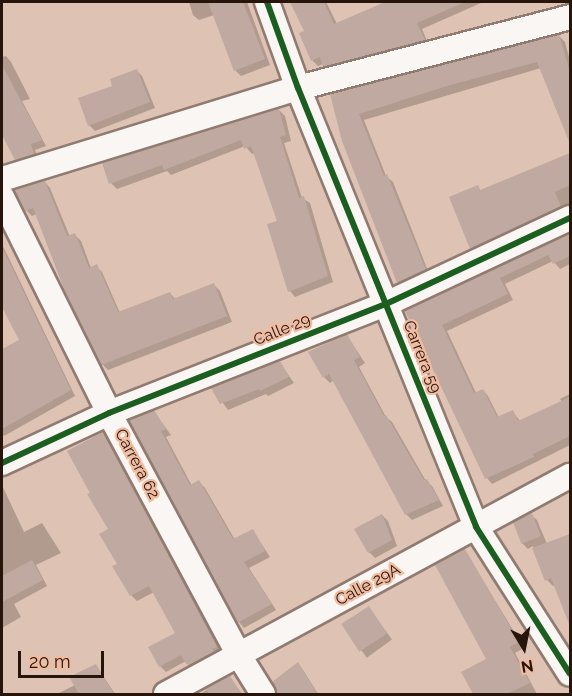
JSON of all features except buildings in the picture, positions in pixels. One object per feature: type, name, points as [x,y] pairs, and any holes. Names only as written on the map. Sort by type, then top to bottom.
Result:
[{"type":"street","name":"Carrera 59","points":[[267,2],[298,88],[476,527],[570,674]]},
{"type":"street","points":[[2,179],[298,88],[570,17]]},
{"type":"street","name":"Carrera 62","points":[[2,197],[109,413],[238,654],[263,694]]},
{"type":"street","name":"Calle 29","points":[[2,463],[109,413],[386,304],[570,218]]},
{"type":"street","name":"Calle 29A","points":[[166,694],[570,476]]},
{"type":"cycle path","points":[[267,2],[298,88],[476,527],[570,674]]},
{"type":"cycle path","points":[[2,463],[109,413],[386,304],[570,218]]}]
